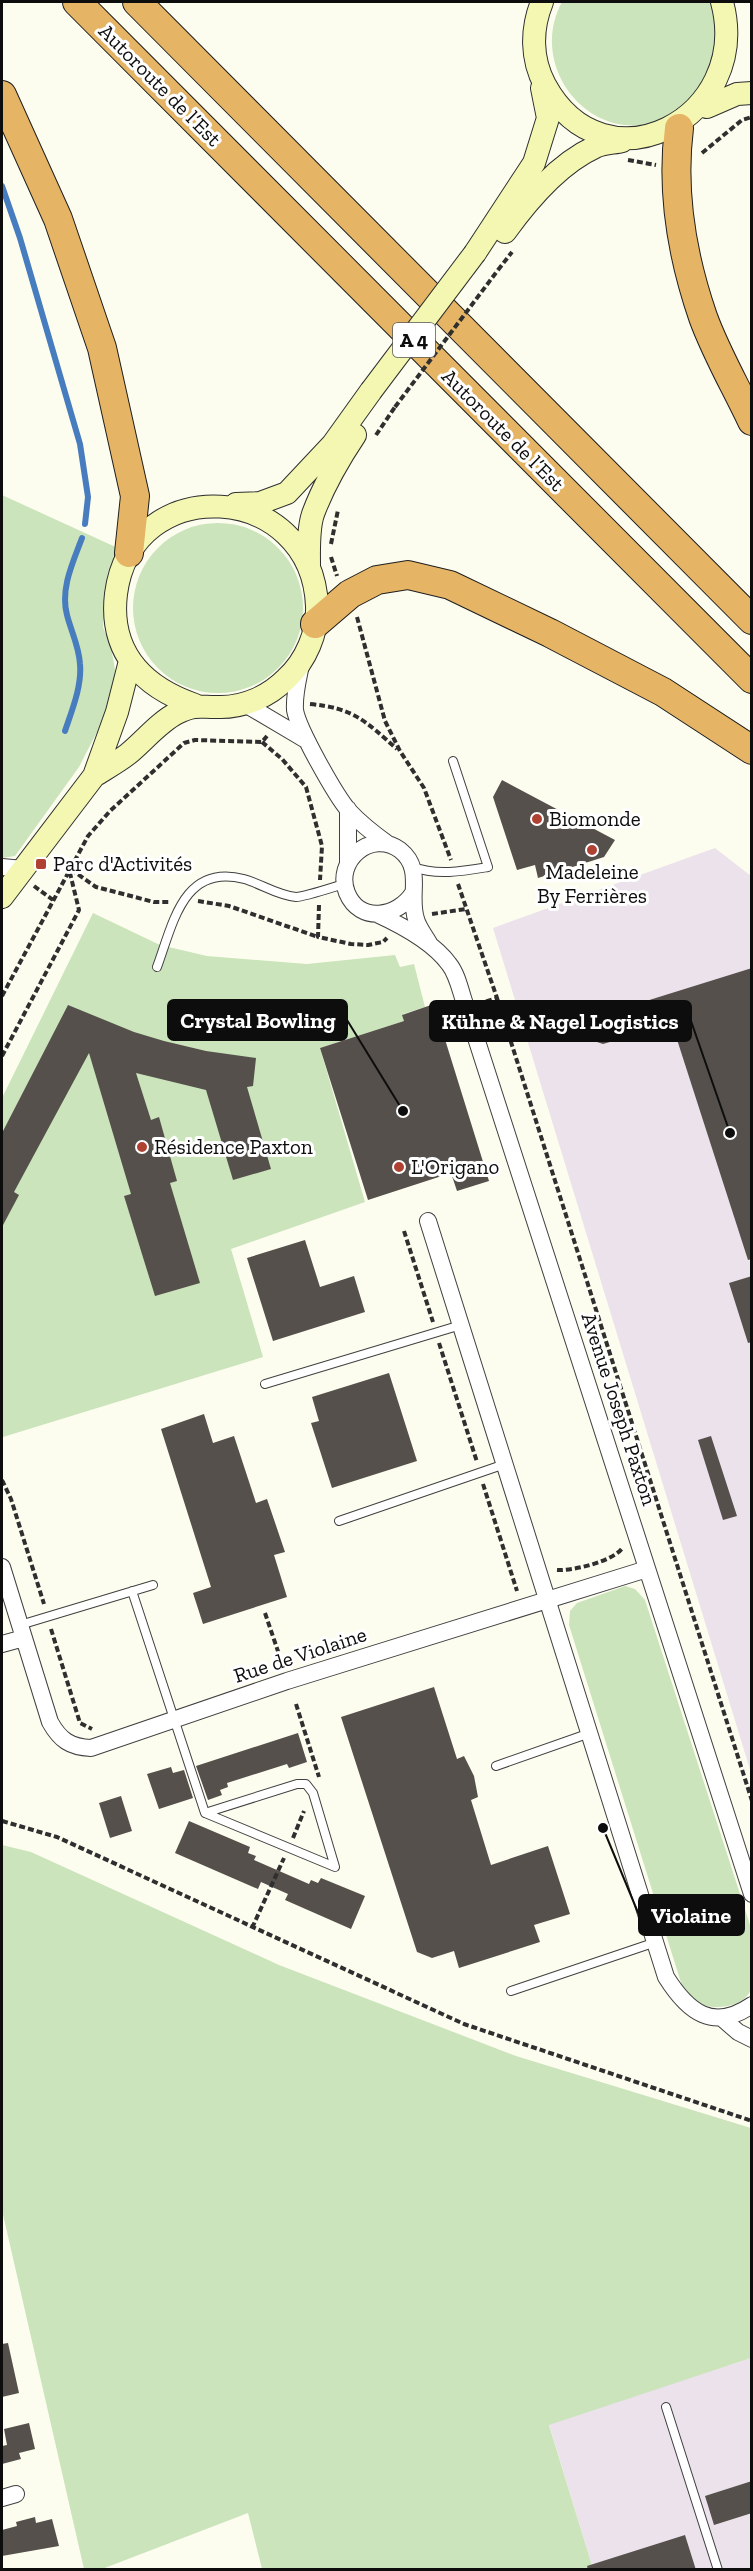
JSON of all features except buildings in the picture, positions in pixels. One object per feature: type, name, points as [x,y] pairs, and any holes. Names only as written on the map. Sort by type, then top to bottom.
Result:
[{"type":"highway","name":"Autoroute de l’Est","points":[[77,2],[752,679]]},
{"type":"highway","name":"Autoroute de l’Est","points":[[137,2],[752,620]]},
{"type":"highway","points":[[2,95],[58,219],[102,348],[135,496],[129,553]]},
{"type":"highway","points":[[679,128],[675,166],[685,256],[704,319],[752,421]]},
{"type":"highway","points":[[315,624],[377,580],[408,575],[450,585],[550,633],[663,692],[752,750]]},
{"type":"main road","points":[[485,261],[534,163],[548,118],[533,46],[535,17],[542,2]]},
{"type":"main road","points":[[309,567],[313,515],[342,453],[520,211],[561,169],[596,146],[627,149],[647,138],[679,128],[705,107],[720,87],[729,63],[732,22]]},
{"type":"main road","points":[[539,74],[553,100],[575,121],[627,149]]},
{"type":"main road","points":[[705,107],[737,94],[752,93]]},
{"type":"main road","points":[[225,505],[252,511],[276,524],[295,543],[309,567],[316,590],[313,638],[302,660],[287,679],[268,694],[245,704],[221,708],[195,705],[170,696],[155,686],[130,661],[119,635],[115,607],[118,579],[129,553],[147,532],[170,516],[197,506],[260,503],[287,492],[333,444],[382,399]]},
{"type":"main road","points":[[94,776],[117,712],[130,661]]},
{"type":"main road","points":[[2,897],[12,868],[94,776],[126,755],[174,714],[195,705]]},
{"type":"street","points":[[302,660],[295,691],[296,712],[306,740],[348,809],[388,844],[407,857],[413,867],[415,876],[413,892],[402,907],[377,914],[365,912],[348,896],[344,884],[348,863],[348,809]]},
{"type":"street","points":[[245,704],[306,740]]},
{"type":"street","points":[[348,863],[354,853],[364,846],[376,843],[388,844]]},
{"type":"street","name":"Avenue Joseph Paxton","points":[[413,892],[416,919],[430,946]]},
{"type":"street","name":"Avenue Joseph Paxton","points":[[377,914],[394,922],[430,946],[450,964],[466,1007],[647,1569],[746,1858],[752,1894]]},
{"type":"street","points":[[428,1221],[666,1977],[677,1995],[691,2009],[708,2017],[723,2019],[752,2005]]},
{"type":"street","points":[[2,1567],[22,1631],[2,1644]]},
{"type":"street","name":"Rue de Violaine","points":[[22,1631],[50,1722],[57,1735],[66,1743],[78,1748],[91,1748],[287,1681],[647,1569]]},
{"type":"street","points":[[723,2019],[738,2032],[752,2039]]},
{"type":"lane","points":[[413,867],[455,873],[489,867],[453,761]]},
{"type":"lane","points":[[157,967],[181,902],[191,889],[217,876],[244,879],[272,892],[298,897],[344,884]]},
{"type":"lane","points":[[265,1384],[461,1325]]},
{"type":"lane","points":[[339,1521],[505,1464]]},
{"type":"lane","points":[[22,1631],[48,1617],[153,1584]]},
{"type":"lane","points":[[132,1592],[205,1813]]},
{"type":"lane","points":[[496,1766],[590,1733]]},
{"type":"lane","points":[[297,1784],[306,1784],[312,1793],[335,1867],[205,1813],[297,1784]]},
{"type":"lane","points":[[511,1991],[656,1942]]},
{"type":"lane","points":[[666,2407],[718,2570]]},
{"type":"path","points":[[699,157],[714,141],[742,120],[752,117]]},
{"type":"path","points":[[627,149],[654,165]]},
{"type":"path","points":[[371,443],[382,399],[485,261],[513,252]]},
{"type":"path","points":[[338,507],[330,551],[335,573],[352,599],[385,721],[400,751],[424,788],[455,873],[752,1801]]},
{"type":"path","points":[[296,712],[305,703],[334,706],[367,723],[400,751]]},
{"type":"path","points":[[2,996],[69,868],[88,836],[104,816],[184,743],[195,740],[262,742],[279,722]]},
{"type":"path","points":[[2,1056],[79,910],[69,868]]},
{"type":"path","points":[[466,1007],[496,998]]},
{"type":"path","points":[[404,1231],[518,1593],[507,1597]]},
{"type":"path","points":[[2,1480],[11,1500],[80,1723],[90,1729],[101,1726]]},
{"type":"path","points":[[511,1569],[550,1558],[556,1570],[568,1571],[616,1556],[622,1550],[623,1533],[662,1521]]},
{"type":"path","points":[[265,1613],[284,1669],[294,1665]]},
{"type":"path","points":[[252,1928],[319,1779],[296,1704]]},
{"type":"path","points":[[2,1821],[57,1838],[464,2024],[752,2121]]},
{"type":"shaded area","points":[[715,848],[751,876],[751,1773],[493,928]]},
{"type":"shaded area","points":[[751,2358],[751,2569],[593,2569],[549,2424]]},
{"type":"green space","points":[[562,2],[711,2],[720,58],[685,112],[659,121],[633,125],[609,122],[588,111],[571,94],[559,74],[553,51],[553,26]]},
{"type":"green space","points":[[2,495],[120,549],[106,589],[103,627],[111,647],[116,675],[113,701],[79,767],[15,856],[2,858]]},
{"type":"green space","points":[[218,523],[251,529],[278,548],[297,575],[303,608],[297,641],[278,668],[251,687],[218,693],[185,687],[158,668],[139,641],[133,608],[139,575],[158,548],[185,529]]},
{"type":"green space","points":[[93,913],[160,945],[207,956],[307,964],[395,955],[400,967],[414,964],[425,1007],[403,1014],[404,1021],[320,1048],[365,1202],[231,1249],[263,1357],[3,1437],[2,1098]]},
{"type":"green space","points":[[625,1586],[635,1589],[645,1600],[751,1928],[751,1990],[743,2000],[723,2007],[703,2005],[683,1989],[569,1625],[570,1611],[577,1603]]},
{"type":"green space","points":[[2,1845],[31,1852],[279,1965],[516,2056],[751,2128],[751,2358],[549,2425],[593,2569],[262,2569],[248,2513],[102,2569],[84,2569],[2,2210]]},
{"type":"waterway","points":[[2,186],[20,238],[80,444],[88,497],[85,524]]},
{"type":"waterway","points":[[65,731],[76,698],[80,672],[78,651],[67,615],[65,595],[68,576],[82,538]]},
{"type":"place","name":"Biomonde","points":[[537,819]]},
{"type":"place","name":"Madeleine By Ferrières","points":[[592,850]]},
{"type":"place","name":"Parc d'Activités","points":[[41,864]]},
{"type":"place","name":"Crystal Bowling","points":[[403,1111]]},
{"type":"place","name":"Kühne & Nagel Logistics","points":[[730,1133]]},
{"type":"place","name":"Résidence Paxton","points":[[142,1147]]},
{"type":"place","name":"L'Origano","points":[[399,1167]]},
{"type":"place","name":"Violaine","points":[[603,1828]]}]
